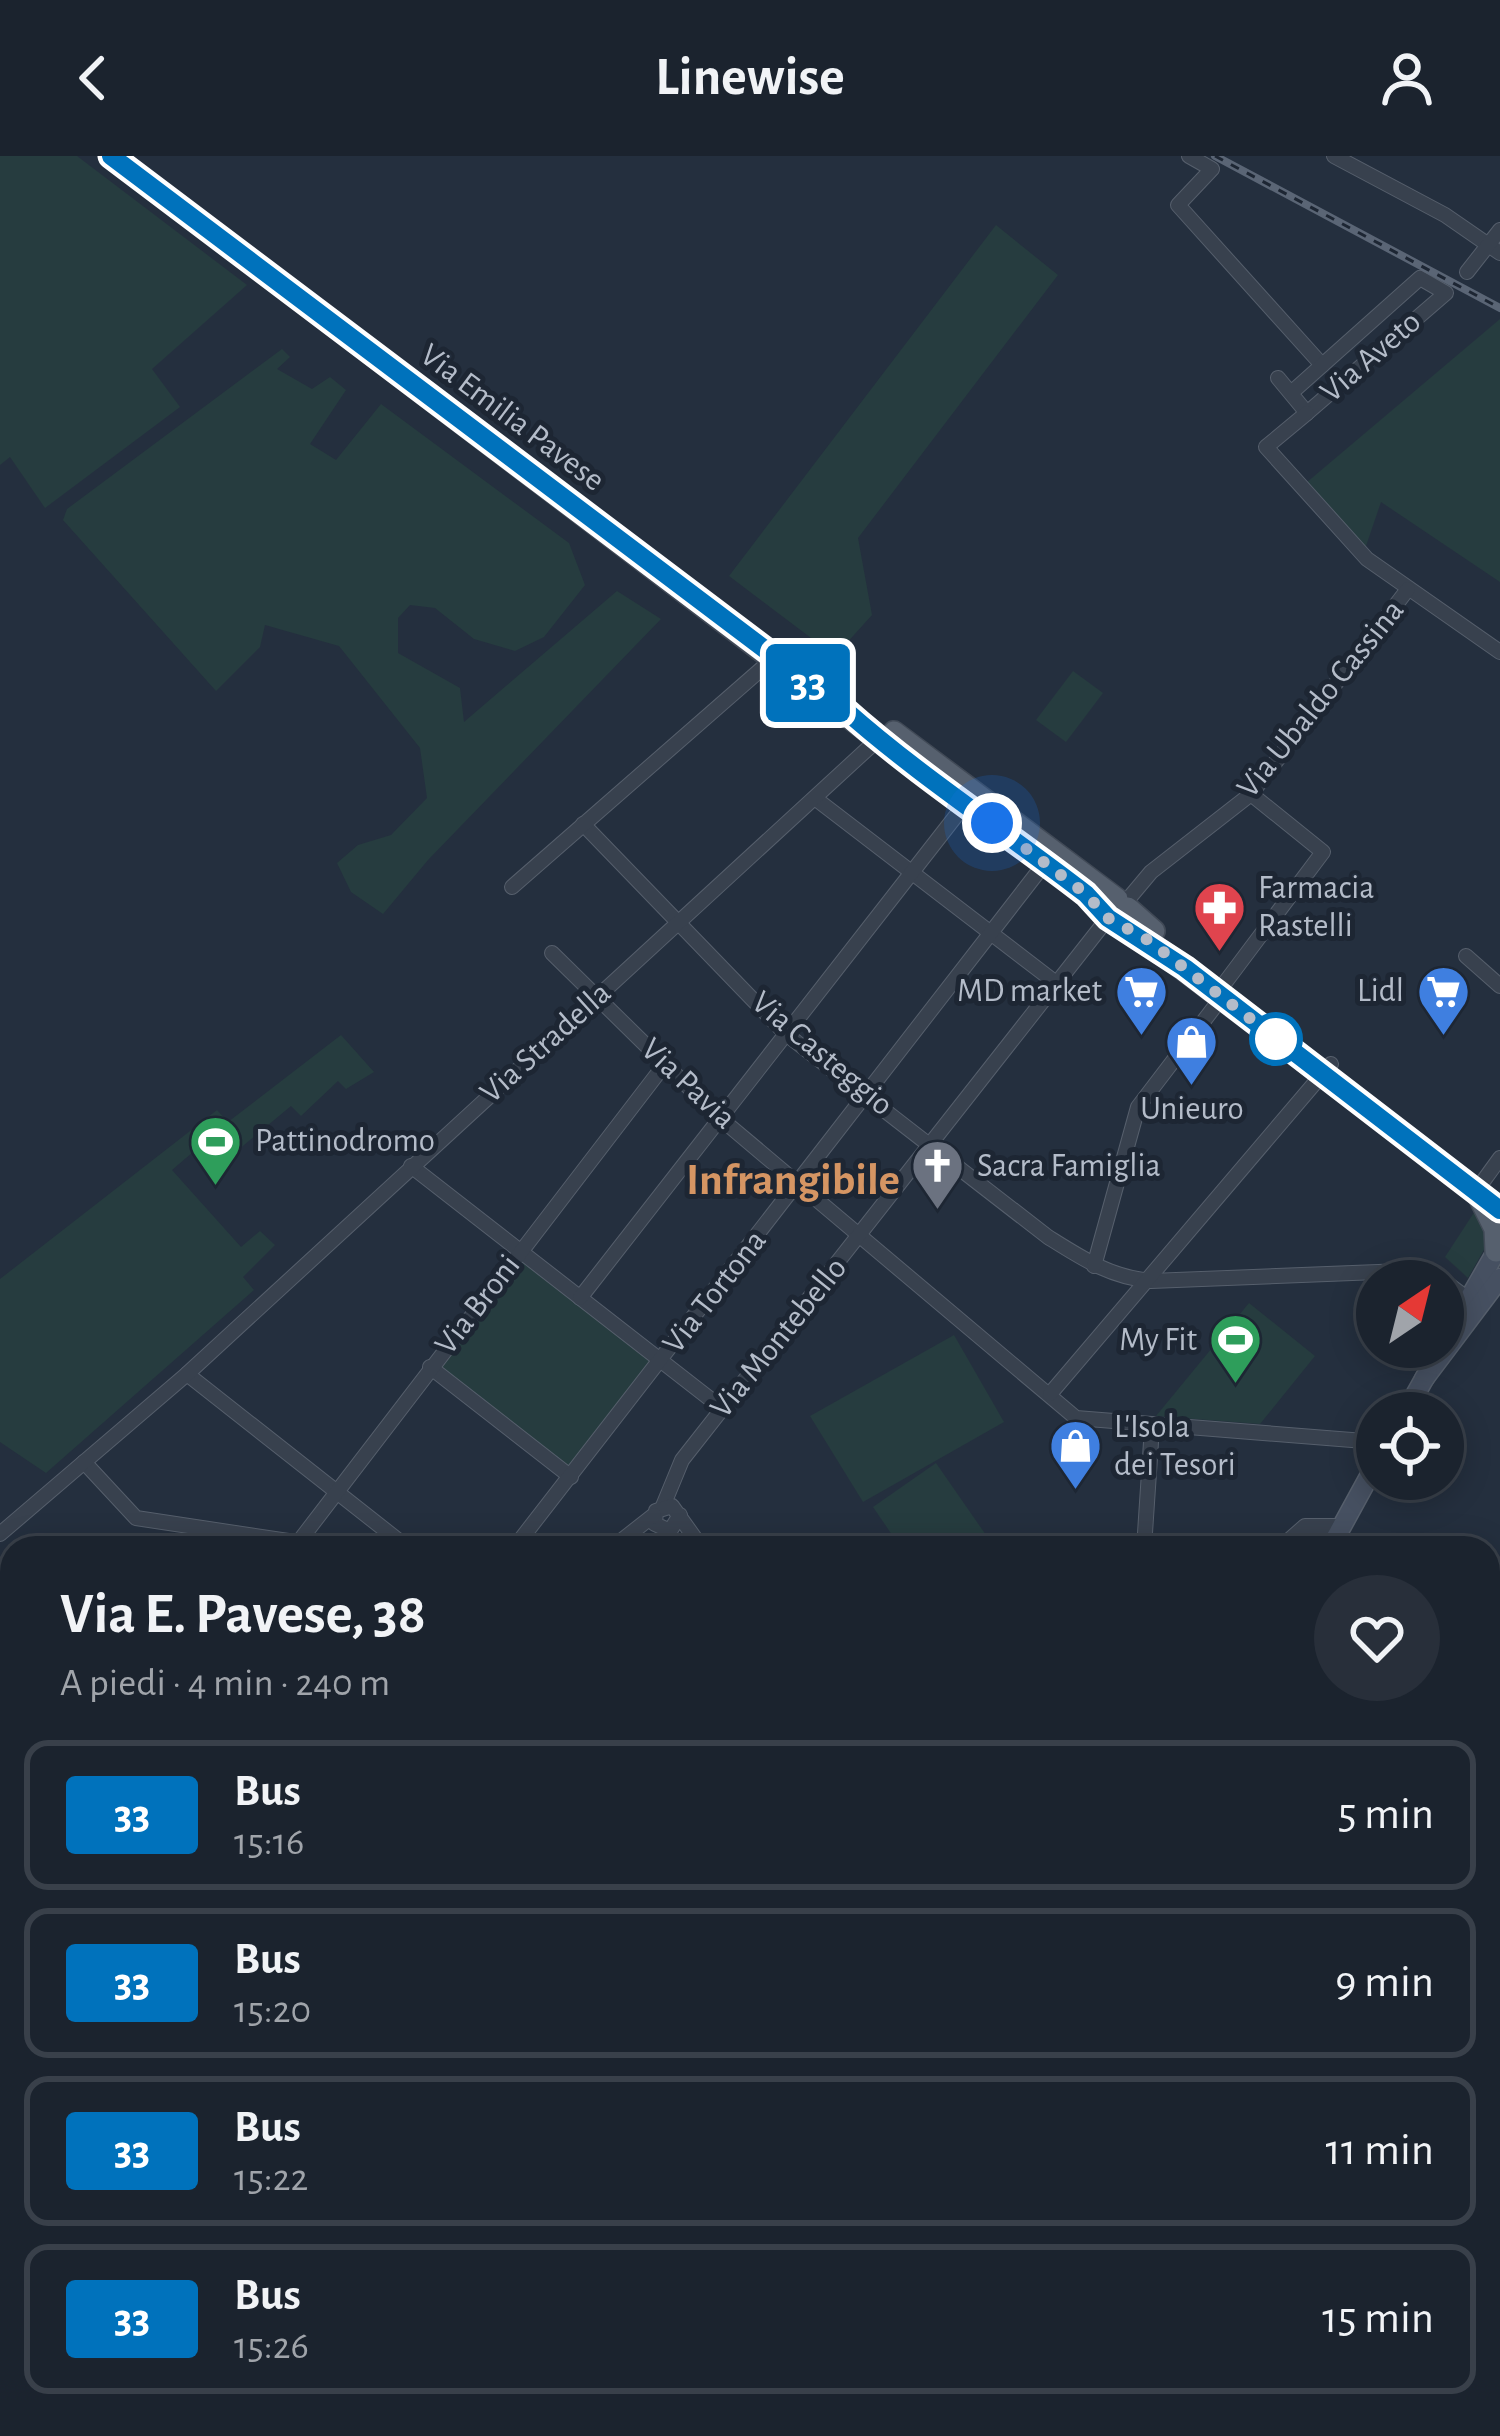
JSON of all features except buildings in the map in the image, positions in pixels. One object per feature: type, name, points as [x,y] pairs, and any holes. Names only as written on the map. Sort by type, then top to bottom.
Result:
[{"type":"main road","name":"Via Emilia Pavese","points":[[111,156],[774,658],[1489,1185],[1500,1210]]},
{"type":"main road","name":"Via Emilia Pavese","points":[[133,156],[965,803],[1117,910]]},
{"type":"main road","points":[[1464,1305],[1498,1248],[1489,1185]]},
{"type":"main road","points":[[1464,1330],[1500,1278]]},
{"type":"main road","points":[[1417,1392],[1430,1368]]},
{"type":"main road","points":[[1424,1379],[1433,1368]]},
{"type":"main road","points":[[1337,1536],[1356,1500]]},
{"type":"street","points":[[1190,156],[1212,169],[1178,205],[1322,365]]},
{"type":"street","points":[[1334,156],[1494,248]]},
{"type":"street","points":[[1467,272],[1494,248],[1500,230]]},
{"type":"street","name":"Via Aveto","points":[[1291,393],[1420,278],[1446,293],[1266,447],[1367,559],[1408,589]]},
{"type":"street","name":"Via Aveto","points":[[1278,378],[1307,413]]},
{"type":"street","points":[[1408,589],[1500,652]]},
{"type":"street","name":"Via Ubaldo Cassina","points":[[1117,910],[1151,872],[1251,794],[1408,589]]},
{"type":"street","points":[[512,887],[774,658]]},
{"type":"street","name":"Via Stradella","points":[[0,1534],[187,1374],[881,735]]},
{"type":"street","points":[[1094,1266],[1138,1107],[1323,852],[1251,794]]},
{"type":"street","points":[[816,799],[1056,983]]},
{"type":"street","points":[[580,1298],[965,803]]},
{"type":"street","name":"Via Casteggio","points":[[583,824],[786,1034],[1048,1238],[1116,1278],[1151,1281],[1429,1270],[1468,1298]]},
{"type":"street","name":"Via Tortona","points":[[524,1536],[1045,863]]},
{"type":"street","name":"Via Montebello","points":[[668,1518],[682,1460],[1117,910]]},
{"type":"street","name":"Via Pavia","points":[[551,953],[720,1118],[1076,1418],[1356,1441]]},
{"type":"street","points":[[1466,956],[1500,986]]},
{"type":"street","name":"Via Broni","points":[[301,1536],[665,1064]]},
{"type":"street","points":[[1051,1394],[1327,1069]]},
{"type":"street","points":[[1489,1185],[1500,1158]]},
{"type":"street","points":[[411,1166],[723,1408]]},
{"type":"street","points":[[1464,1330],[1500,1290]]},
{"type":"street","points":[[430,1366],[571,1477]]},
{"type":"street","points":[[187,1374],[393,1536]]},
{"type":"street","points":[[1145,1536],[1152,1427]]},
{"type":"street","points":[[84,1462],[136,1518],[246,1536]]},
{"type":"street","points":[[624,1536],[632,1528],[668,1518],[690,1536]]},
{"type":"street","points":[[1294,1536],[1305,1526],[1342,1526]]},
{"type":"street","points":[[203,1536],[204,1528]]},
{"type":"green space","points":[[0,156],[77,156],[247,285],[152,369],[180,407],[45,508],[10,457],[0,465]]},
{"type":"green space","points":[[996,225],[1058,275],[858,538],[872,615],[835,656],[729,576]]},
{"type":"green space","points":[[1500,319],[1500,582],[1381,502],[1365,549],[1306,483]]},
{"type":"green space","points":[[282,349],[290,357],[277,369],[312,389],[330,377],[346,390],[310,444],[336,460],[381,404],[569,543],[585,585],[544,637],[515,651],[474,639],[435,608],[410,605],[398,618],[398,653],[460,688],[464,722],[617,591],[661,619],[428,860],[383,914],[351,892],[337,863],[358,845],[391,835],[427,798],[420,748],[339,646],[265,625],[260,647],[216,691],[63,520],[67,509]]},
{"type":"green space","points":[[1073,671],[1103,693],[1066,742],[1036,720]]},
{"type":"green space","points":[[341,1035],[374,1072],[346,1089],[338,1081],[301,1116],[291,1106],[226,1160],[207,1140],[172,1170],[241,1247],[260,1231],[275,1245],[243,1277],[254,1290],[46,1473],[0,1442],[0,1279],[217,1110],[228,1122]]},
{"type":"green space","points":[[1475,1211],[1490,1239],[1468,1278],[1464,1260],[1445,1257]]},
{"type":"green space","points":[[521,1257],[656,1362],[572,1470],[436,1364]]},
{"type":"green space","name":"My Fit","points":[[1249,1303],[1315,1356],[1260,1424],[1156,1416]]},
{"type":"green space","points":[[954,1335],[1004,1422],[863,1502],[810,1416]]},
{"type":"green space","points":[[936,1463],[987,1536],[893,1536],[873,1507]]},
{"type":"railway","points":[[1215,156],[1500,308]]},
{"type":"bus line","name":"33","points":[[111,156],[844,709],[875,742],[932,778],[1086,894],[1108,918],[1185,968],[1500,1210]]},
{"type":"place","name":"Farmacia Rastelli","points":[[1219,953]]},
{"type":"place","name":"MD market","points":[[1141,1037]]},
{"type":"place","name":"Lidl","points":[[1443,1037]]},
{"type":"place","name":"Unieuro","points":[[1192,1088]]},
{"type":"place","name":"Pattinodromo","points":[[216,1187]]},
{"type":"place","name":"Sacra Famiglia","points":[[938,1212]]},
{"type":"place","name":"My Fit","points":[[1236,1386]]},
{"type":"place","name":"L'Isola dei Tesori","points":[[1075,1492]]},
{"type":"district","name":"Infrangibile","points":[[793,1180]]},
{"type":"route","points":[[992,823],[1086,894],[1108,918],[1148,940],[1286,1046],[1276,1039]]}]
